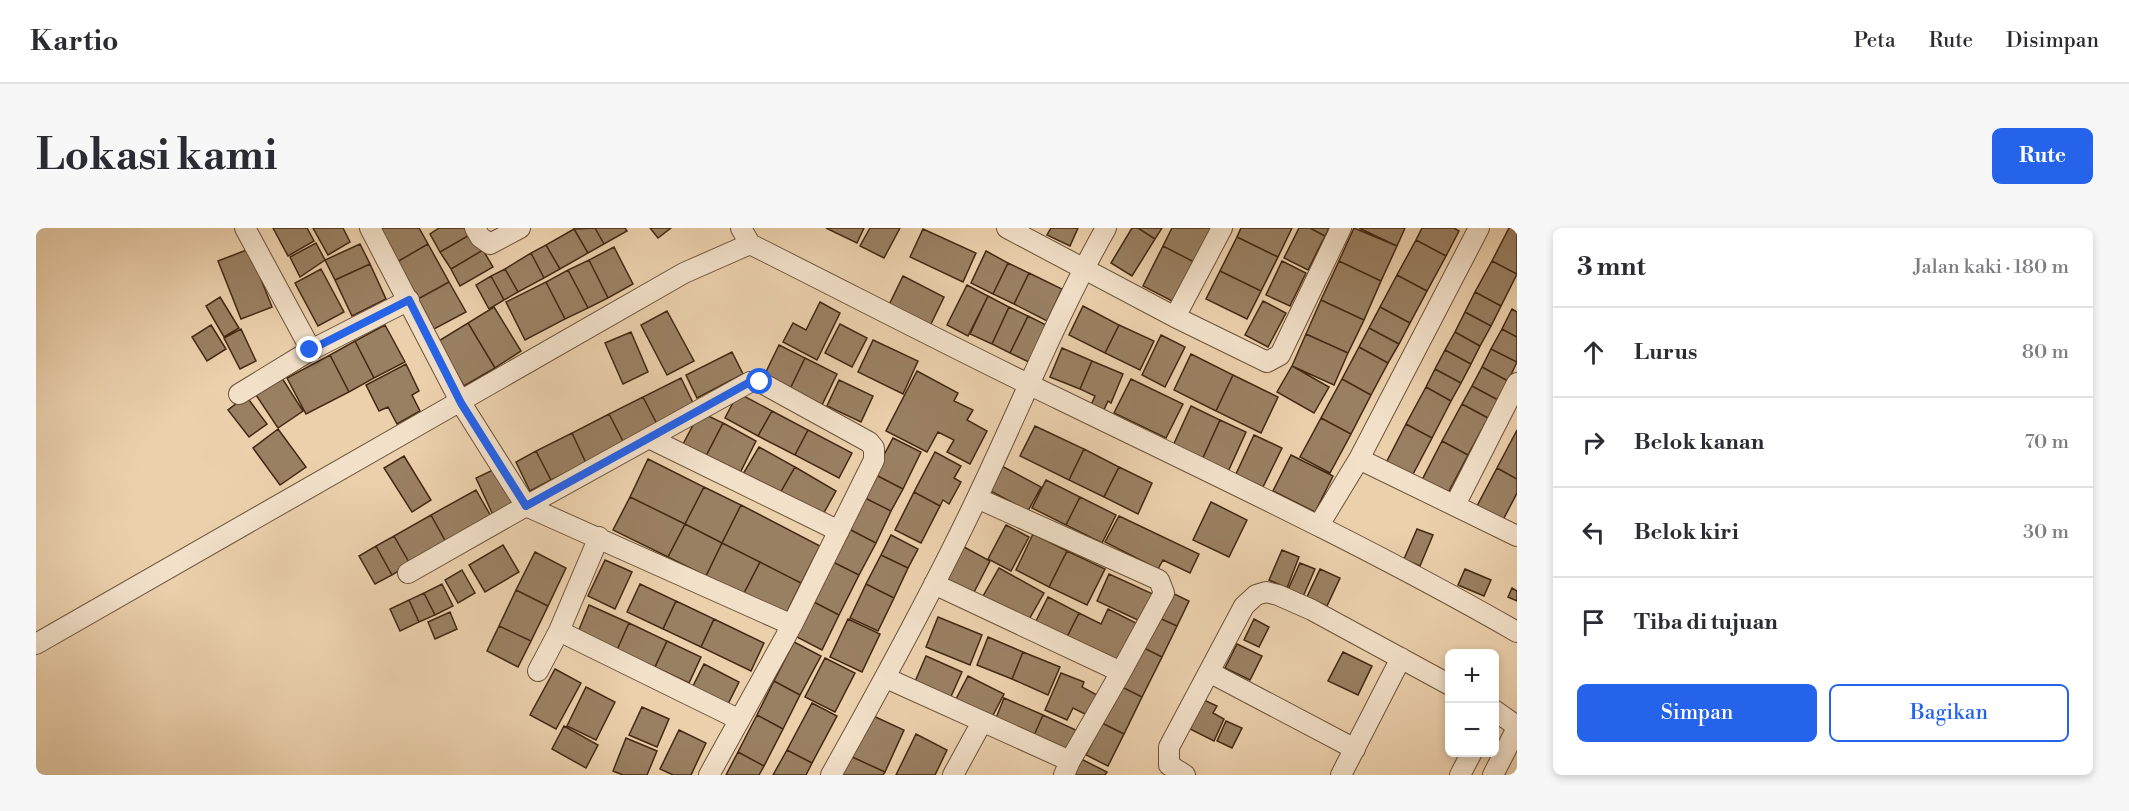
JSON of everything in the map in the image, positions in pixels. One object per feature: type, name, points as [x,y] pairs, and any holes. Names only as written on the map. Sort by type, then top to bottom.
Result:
[{"type":"street","points":[[245,228],[310,350]]},
{"type":"street","points":[[370,228],[461,403],[526,506],[792,625]]},
{"type":"street","points":[[475,228],[480,237],[490,244],[520,228]]},
{"type":"street","points":[[1007,228],[1175,317],[1267,362],[1280,355],[1341,228]]},
{"type":"street","points":[[831,775],[886,678],[934,584],[977,498],[1027,384],[1083,269],[1106,228]]},
{"type":"street","points":[[1175,317],[1222,228]]},
{"type":"street","points":[[1319,525],[1359,459],[1479,228]]},
{"type":"street","points":[[36,644],[461,403],[746,236],[1027,384],[1319,525],[1440,588],[1517,632]]},
{"type":"street","points":[[239,394],[310,350],[409,300]]},
{"type":"street","points":[[408,573],[750,382],[760,382],[868,442],[874,448],[874,460],[792,625],[709,775]]},
{"type":"street","points":[[1455,505],[1517,383]]},
{"type":"street","points":[[649,438],[839,531]]},
{"type":"street","points":[[1359,459],[1517,536]]},
{"type":"street","points":[[886,678],[982,722],[1067,768],[1164,593],[1159,580],[977,498]]},
{"type":"street","points":[[538,671],[559,631],[599,537]]},
{"type":"street","points":[[934,584],[1121,672]]},
{"type":"street","points":[[1185,775],[1169,765],[1169,747],[1244,606],[1256,595],[1266,592],[1278,595],[1312,610],[1445,683]]},
{"type":"street","points":[[559,631],[738,719]]},
{"type":"street","points":[[1341,775],[1401,658]]},
{"type":"street","points":[[1209,672],[1355,749]]},
{"type":"street","points":[[1493,775],[1516,730],[1514,724],[1499,713]]},
{"type":"street","points":[[953,775],[982,722]]},
{"type":"street","points":[[1460,775],[1470,757]]},
{"type":"building","points":[[273,228],[307,228],[314,241],[288,256]]},
{"type":"building","points":[[313,228],[343,228],[350,242],[328,255]]},
{"type":"building","points":[[380,228],[419,228],[428,244],[397,262]]},
{"type":"building","points":[[439,228],[470,228],[473,233],[440,252],[430,234]]},
{"type":"building","points":[[595,228],[625,228],[627,231],[604,244]]},
{"type":"building","points":[[595,228],[604,244],[588,253],[574,229]]},
{"type":"building","points":[[650,228],[671,228],[658,238]]},
{"type":"building","points":[[826,228],[864,228],[857,243]]},
{"type":"building","points":[[870,228],[900,228],[884,258],[860,246]]},
{"type":"building","points":[[1051,228],[1078,228],[1070,246],[1047,235]]},
{"type":"building","points":[[1132,228],[1138,228],[1155,239],[1132,276],[1111,263]]},
{"type":"building","points":[[1138,228],[1162,228],[1155,239]]},
{"type":"building","points":[[1172,228],[1211,228],[1194,262],[1163,246]]},
{"type":"building","points":[[1241,228],[1292,228],[1278,257],[1237,237]]},
{"type":"building","points":[[1299,228],[1310,228],[1325,236],[1308,270],[1284,258]]},
{"type":"building","points":[[1310,228],[1329,228],[1325,236]]},
{"type":"building","points":[[1354,228],[1397,246],[1381,281],[1339,261]]},
{"type":"building","points":[[1359,228],[1405,228],[1397,246]]},
{"type":"building","points":[[1422,228],[1454,228],[1459,231],[1446,256],[1416,240]]},
{"type":"building","points":[[1509,228],[1517,229],[1517,274],[1492,261]]},
{"type":"building","points":[[574,229],[588,253],[560,269],[546,245]]},
{"type":"building","points":[[923,229],[976,253],[963,282],[910,257]]},
{"type":"building","points":[[473,233],[483,250],[451,269],[440,252]]},
{"type":"building","points":[[1237,237],[1278,257],[1261,291],[1220,271]]},
{"type":"building","points":[[1416,240],[1446,256],[1427,291],[1397,275]]},
{"type":"building","points":[[316,243],[325,260],[300,277],[290,257]]},
{"type":"building","points":[[360,244],[370,264],[335,280],[325,260]]},
{"type":"building","points":[[428,244],[449,282],[418,299],[397,262]]},
{"type":"building","points":[[546,245],[560,269],[544,278],[531,253]]},
{"type":"building","points":[[1163,246],[1194,262],[1174,302],[1143,286]]},
{"type":"building","points":[[614,247],[633,284],[608,298],[589,260]]},
{"type":"building","points":[[249,249],[272,307],[241,319],[218,261]]},
{"type":"building","points":[[483,250],[493,267],[460,286],[451,269]]},
{"type":"building","points":[[986,251],[1008,263],[993,294],[971,283]]},
{"type":"building","points":[[531,253],[544,278],[518,292],[505,269]]},
{"type":"building","points":[[589,260],[608,298],[588,308],[568,270]]},
{"type":"building","points":[[1282,261],[1306,273],[1290,306],[1266,295]]},
{"type":"building","points":[[1339,261],[1381,281],[1364,320],[1321,300]]},
{"type":"building","points":[[1492,261],[1517,274],[1501,306],[1475,292]]},
{"type":"building","points":[[1008,263],[1029,273],[1014,304],[993,294]]},
{"type":"building","points":[[370,264],[386,299],[352,316],[335,280]]},
{"type":"building","points":[[321,269],[344,312],[318,326],[295,283]]},
{"type":"building","points":[[505,269],[518,292],[504,300],[491,276]]},
{"type":"building","points":[[568,270],[588,308],[565,319],[546,282]]},
{"type":"building","points":[[1220,271],[1261,291],[1247,319],[1206,299]]},
{"type":"building","points":[[1029,273],[1062,289],[1047,321],[1014,304]]},
{"type":"building","points":[[1397,275],[1427,291],[1410,323],[1380,307]]},
{"type":"building","points":[[491,276],[504,300],[489,309],[476,285]]},
{"type":"building","points":[[903,276],[944,297],[930,326],[889,305]]},
{"type":"building","points":[[449,282],[466,312],[434,329],[418,299]]},
{"type":"building","points":[[546,282],[565,319],[525,340],[506,302]]},
{"type":"building","points":[[967,285],[988,296],[968,336],[947,325]]},
{"type":"building","points":[[1475,292],[1501,306],[1491,326],[1465,312]]},
{"type":"building","points":[[988,296],[1009,307],[992,344],[970,334]]},
{"type":"building","points":[[220,297],[239,328],[224,337],[206,306]]},
{"type":"building","points":[[1321,300],[1364,320],[1348,353],[1306,334]]},
{"type":"building","points":[[1263,301],[1286,313],[1268,347],[1245,335]]},
{"type":"building","points":[[820,302],[840,313],[817,360],[783,342],[793,323],[806,330]]},
{"type":"building","points":[[1083,306],[1119,325],[1105,353],[1069,335]]},
{"type":"building","points":[[494,307],[521,351],[495,368],[468,323]]},
{"type":"building","points":[[1009,307],[1028,316],[1010,353],[992,344]]},
{"type":"building","points":[[1380,307],[1410,323],[1399,344],[1369,328]]},
{"type":"building","points":[[1512,309],[1517,312],[1517,337],[1502,329]]},
{"type":"building","points":[[667,311],[694,361],[667,375],[641,325]]},
{"type":"building","points":[[1465,312],[1491,326],[1480,346],[1455,332]]},
{"type":"building","points":[[1028,316],[1048,326],[1031,363],[1010,353]]},
{"type":"building","points":[[468,323],[495,368],[464,386],[437,342]]},
{"type":"building","points":[[840,324],[867,338],[852,367],[825,353]]},
{"type":"building","points":[[211,325],[226,349],[207,361],[192,337]]},
{"type":"building","points":[[385,325],[405,362],[374,378],[355,341]]},
{"type":"building","points":[[1119,325],[1154,341],[1140,370],[1105,353]]},
{"type":"building","points":[[1369,328],[1399,344],[1388,363],[1359,347]]},
{"type":"building","points":[[241,329],[256,361],[240,369],[224,338]]},
{"type":"building","points":[[1502,329],[1517,337],[1517,362],[1491,349]]},
{"type":"building","points":[[631,332],[648,372],[623,384],[605,343]]},
{"type":"building","points":[[1455,332],[1480,346],[1471,364],[1445,350]]},
{"type":"building","points":[[1306,334],[1348,353],[1334,385],[1292,366]]},
{"type":"building","points":[[1161,335],[1185,347],[1165,387],[1142,375]]},
{"type":"building","points":[[873,340],[918,361],[903,394],[858,372]]},
{"type":"building","points":[[355,341],[374,378],[349,392],[330,355]]},
{"type":"building","points":[[779,345],[805,358],[790,389],[764,376]]},
{"type":"building","points":[[1359,347],[1388,363],[1371,395],[1342,379]]},
{"type":"building","points":[[1062,348],[1092,361],[1080,389],[1050,377]]},
{"type":"building","points":[[1491,349],[1517,362],[1508,381],[1482,367]]},
{"type":"building","points":[[1445,350],[1471,364],[1461,383],[1435,369]]},
{"type":"building","points":[[732,352],[743,374],[697,398],[686,375]]},
{"type":"building","points":[[1191,354],[1233,375],[1216,411],[1174,390]]},
{"type":"building","points":[[330,355],[349,392],[306,414],[287,378]]},
{"type":"building","points":[[805,358],[837,374],[822,405],[790,389]]},
{"type":"building","points":[[1092,361],[1123,374],[1111,403],[1108,401],[1103,412],[1090,407],[1095,396],[1080,389]]},
{"type":"building","points":[[406,364],[419,391],[412,395],[420,411],[397,424],[388,407],[379,411],[366,385]]},
{"type":"building","points":[[1292,366],[1329,387],[1314,413],[1277,392]]},
{"type":"building","points":[[1482,367],[1508,381],[1498,400],[1472,386]]},
{"type":"building","points":[[1435,369],[1461,383],[1451,401],[1426,387]]},
{"type":"building","points":[[917,371],[958,393],[954,401],[973,410],[967,420],[987,431],[970,464],[947,452],[954,440],[938,432],[927,452],[886,431]]},
{"type":"building","points":[[280,375],[303,411],[278,428],[254,392]]},
{"type":"building","points":[[1233,375],[1278,397],[1261,433],[1216,411]]},
{"type":"building","points":[[681,378],[695,407],[658,426],[643,397]]},
{"type":"building","points":[[1131,379],[1183,404],[1166,438],[1114,413]]},
{"type":"building","points":[[1342,379],[1371,395],[1351,434],[1321,418]]},
{"type":"building","points":[[839,380],[873,396],[861,422],[827,406]]},
{"type":"building","points":[[1472,386],[1498,400],[1488,418],[1462,404]]},
{"type":"building","points":[[1426,387],[1451,401],[1432,438],[1406,424]]},
{"type":"building","points":[[738,393],[772,411],[758,436],[725,418]]},
{"type":"building","points":[[246,396],[267,424],[249,437],[228,410]]},
{"type":"building","points":[[643,397],[658,426],[624,443],[609,414]]},
{"type":"building","points":[[1462,404],[1488,418],[1468,455],[1442,441]]},
{"type":"building","points":[[1191,406],[1220,420],[1201,462],[1172,448]]},
{"type":"building","points":[[772,411],[808,430],[795,455],[758,436]]},
{"type":"building","points":[[700,412],[723,423],[705,458],[682,446]]},
{"type":"building","points":[[609,414],[624,443],[586,463],[572,433]]},
{"type":"building","points":[[1321,418],[1351,434],[1330,473],[1300,457]]},
{"type":"building","points":[[1220,420],[1246,432],[1227,474],[1201,462]]},
{"type":"building","points":[[723,423],[756,441],[739,475],[705,458]]},
{"type":"building","points":[[1406,424],[1432,438],[1412,476],[1386,463]]},
{"type":"building","points":[[1035,426],[1084,449],[1069,480],[1020,456]]},
{"type":"building","points":[[278,429],[306,467],[280,485],[253,448]]},
{"type":"building","points":[[808,430],[852,453],[839,478],[795,455]]},
{"type":"building","points":[[1517,430],[1517,479],[1497,468]]},
{"type":"building","points":[[572,433],[586,463],[551,480],[536,451]]},
{"type":"building","points":[[1254,435],[1282,448],[1263,487],[1236,474]]},
{"type":"building","points":[[893,438],[921,452],[903,489],[874,474]]},
{"type":"building","points":[[1442,441],[1468,455],[1448,493],[1422,480]]},
{"type":"building","points":[[759,447],[795,467],[779,495],[743,474]]},
{"type":"building","points":[[1084,449],[1119,467],[1104,497],[1069,480]]},
{"type":"building","points":[[536,451],[551,480],[530,491],[516,462]]},
{"type":"building","points":[[935,452],[961,466],[954,478],[961,482],[949,504],[943,500],[940,506],[914,492]]},
{"type":"building","points":[[1291,455],[1333,476],[1315,512],[1273,491]]},
{"type":"building","points":[[404,456],[431,500],[412,512],[384,468]]},
{"type":"building","points":[[648,459],[704,487],[685,524],[630,497]]},
{"type":"building","points":[[998,464],[1041,487],[1028,511],[985,488]]},
{"type":"building","points":[[795,467],[836,491],[821,518],[779,495]]},
{"type":"building","points":[[1119,467],[1152,483],[1138,514],[1104,497]]},
{"type":"building","points":[[497,468],[514,505],[493,515],[476,478]]},
{"type":"building","points":[[1497,468],[1517,479],[1517,493],[1503,520],[1477,506]]},
{"type":"building","points":[[874,474],[903,489],[891,511],[863,497]]},
{"type":"building","points":[[1046,480],[1080,497],[1066,525],[1032,508]]},
{"type":"building","points":[[704,487],[741,505],[722,543],[685,524]]},
{"type":"building","points":[[476,490],[492,518],[447,544],[431,515]]},
{"type":"building","points":[[914,492],[940,506],[921,543],[895,530]]},
{"type":"building","points":[[630,497],[685,524],[668,557],[613,530]]},
{"type":"building","points":[[863,497],[891,511],[876,543],[847,528]]},
{"type":"building","points":[[1080,497],[1116,515],[1102,543],[1066,525]]},
{"type":"building","points":[[1211,502],[1247,520],[1229,557],[1193,540]]},
{"type":"building","points":[[741,505],[820,546],[801,583],[722,543]]},
{"type":"building","points":[[431,515],[447,544],[410,564],[394,536]]},
{"type":"building","points":[[1119,516],[1199,554],[1190,573],[1163,560],[1158,569],[1105,542]]},
{"type":"building","points":[[685,524],[722,543],[706,576],[668,557]]},
{"type":"building","points":[[1006,525],[1029,537],[1011,571],[988,559]]},
{"type":"building","points":[[847,528],[876,543],[859,575],[831,561]]},
{"type":"building","points":[[1417,529],[1433,535],[1420,566],[1404,559]]},
{"type":"building","points":[[1033,534],[1067,551],[1049,587],[1016,570]]},
{"type":"building","points":[[891,535],[918,549],[908,568],[881,555]]},
{"type":"building","points":[[394,536],[410,564],[392,575],[376,546]]},
{"type":"building","points":[[722,543],[760,562],[743,595],[706,576]]},
{"type":"building","points":[[503,545],[519,572],[485,592],[469,565]]},
{"type":"building","points":[[376,546],[392,575],[375,584],[359,556]]},
{"type":"building","points":[[964,547],[990,561],[971,598],[945,585]]},
{"type":"building","points":[[1282,550],[1299,557],[1287,588],[1269,580]]},
{"type":"building","points":[[1067,551],[1105,569],[1087,605],[1049,587]]},
{"type":"building","points":[[535,552],[566,568],[548,606],[516,590]]},
{"type":"building","points":[[881,555],[908,568],[894,598],[866,584]]},
{"type":"building","points":[[605,560],[632,572],[615,609],[588,596]]},
{"type":"building","points":[[831,561],[859,575],[839,615],[810,600]]},
{"type":"building","points":[[760,562],[801,583],[785,616],[743,595]]},
{"type":"building","points":[[1300,563],[1315,569],[1302,599],[1287,592]]},
{"type":"building","points":[[999,568],[1044,593],[1027,623],[982,598]]},
{"type":"building","points":[[1320,569],[1340,578],[1327,606],[1307,597]]},
{"type":"building","points":[[1465,569],[1491,580],[1484,596],[1458,585]]},
{"type":"building","points":[[462,570],[475,593],[458,603],[445,580]]},
{"type":"building","points":[[1109,574],[1155,595],[1142,622],[1097,601]]},
{"type":"building","points":[[442,584],[453,606],[435,615],[424,593]]},
{"type":"building","points":[[640,584],[676,601],[663,629],[627,612]]},
{"type":"building","points":[[866,584],[894,598],[878,631],[850,618]]},
{"type":"building","points":[[1512,588],[1517,591],[1517,601],[1508,597]]},
{"type":"building","points":[[516,590],[548,606],[531,641],[499,626]]},
{"type":"building","points":[[1168,591],[1189,601],[1177,626],[1155,616]]},
{"type":"building","points":[[424,593],[435,615],[419,622],[409,600]]},
{"type":"building","points":[[1048,597],[1079,613],[1065,641],[1034,625]]},
{"type":"building","points":[[409,600],[419,622],[400,631],[390,609]]},
{"type":"building","points":[[810,600],[839,615],[822,650],[793,635]]},
{"type":"building","points":[[676,601],[714,619],[701,647],[663,629]]},
{"type":"building","points":[[589,605],[629,623],[617,650],[578,632]]},
{"type":"building","points":[[1108,609],[1138,624],[1115,666],[1065,641],[1079,613],[1101,624]]},
{"type":"building","points":[[450,612],[457,629],[435,639],[428,622]]},
{"type":"building","points":[[1155,616],[1177,626],[1162,657],[1140,646]]},
{"type":"building","points":[[938,617],[982,635],[970,665],[926,647]]},
{"type":"building","points":[[714,619],[764,643],[751,671],[701,647]]},
{"type":"building","points":[[848,619],[880,634],[862,672],[830,657]]},
{"type":"building","points":[[1254,619],[1269,627],[1259,647],[1244,640]]},
{"type":"building","points":[[629,623],[667,641],[655,667],[617,650]]},
{"type":"building","points":[[499,626],[531,641],[518,667],[487,651]]},
{"type":"building","points":[[988,637],[1023,652],[1012,679],[977,665]]},
{"type":"building","points":[[667,641],[701,657],[689,683],[655,667]]},
{"type":"building","points":[[794,642],[821,656],[800,695],[774,681]]},
{"type":"building","points":[[1237,644],[1262,656],[1250,680],[1225,668]]},
{"type":"building","points":[[1140,646],[1162,657],[1142,697],[1120,686]]},
{"type":"building","points":[[1023,652],[1060,667],[1048,695],[1012,679]]},
{"type":"building","points":[[1343,652],[1372,666],[1358,695],[1328,681]]},
{"type":"building","points":[[926,656],[962,672],[949,701],[914,684]]},
{"type":"building","points":[[825,658],[855,673],[835,712],[805,697]]},
{"type":"building","points":[[704,664],[739,682],[727,706],[692,688]]},
{"type":"building","points":[[555,669],[581,683],[556,729],[530,715]]},
{"type":"building","points":[[1061,673],[1084,682],[1082,687],[1097,695],[1087,715],[1073,708],[1067,720],[1045,710]]},
{"type":"building","points":[[968,676],[1004,694],[990,721],[954,703]]},
{"type":"building","points":[[774,681],[800,695],[783,729],[757,715]]},
{"type":"building","points":[[1120,686],[1142,697],[1124,734],[1102,723]]},
{"type":"building","points":[[586,687],[615,702],[596,740],[567,726]]},
{"type":"building","points":[[1004,698],[1043,715],[1032,740],[994,723]]},
{"type":"building","points":[[1204,700],[1217,706],[1213,713],[1224,719],[1214,741],[1190,729]]},
{"type":"building","points":[[812,703],[837,716],[812,763],[787,750]]},
{"type":"building","points":[[642,707],[669,719],[657,747],[629,735]]},
{"type":"building","points":[[869,714],[904,730],[885,772],[850,756]]},
{"type":"building","points":[[757,715],[783,729],[764,766],[738,752]]},
{"type":"building","points":[[1043,715],[1078,731],[1067,755],[1032,740]]},
{"type":"building","points":[[1226,721],[1242,728],[1232,748],[1217,741]]},
{"type":"building","points":[[1102,723],[1124,734],[1108,766],[1086,755]]},
{"type":"building","points":[[564,726],[598,745],[586,768],[552,749]]},
{"type":"building","points":[[679,730],[706,743],[691,775],[673,775],[660,769]]},
{"type":"building","points":[[916,734],[947,750],[935,775],[896,775]]},
{"type":"building","points":[[626,738],[657,751],[647,775],[623,775],[613,771]]},
{"type":"building","points":[[787,750],[812,763],[806,775],[773,775]]},
{"type":"building","points":[[738,752],[764,766],[759,775],[726,775]]},
{"type":"building","points":[[850,756],[885,772],[883,775],[841,775]]},
{"type":"building","points":[[1079,758],[1107,772],[1105,775],[1071,775]]},
{"type":"route","points":[[310,350],[409,300],[461,403],[526,506],[750,382],[760,382]]}]
